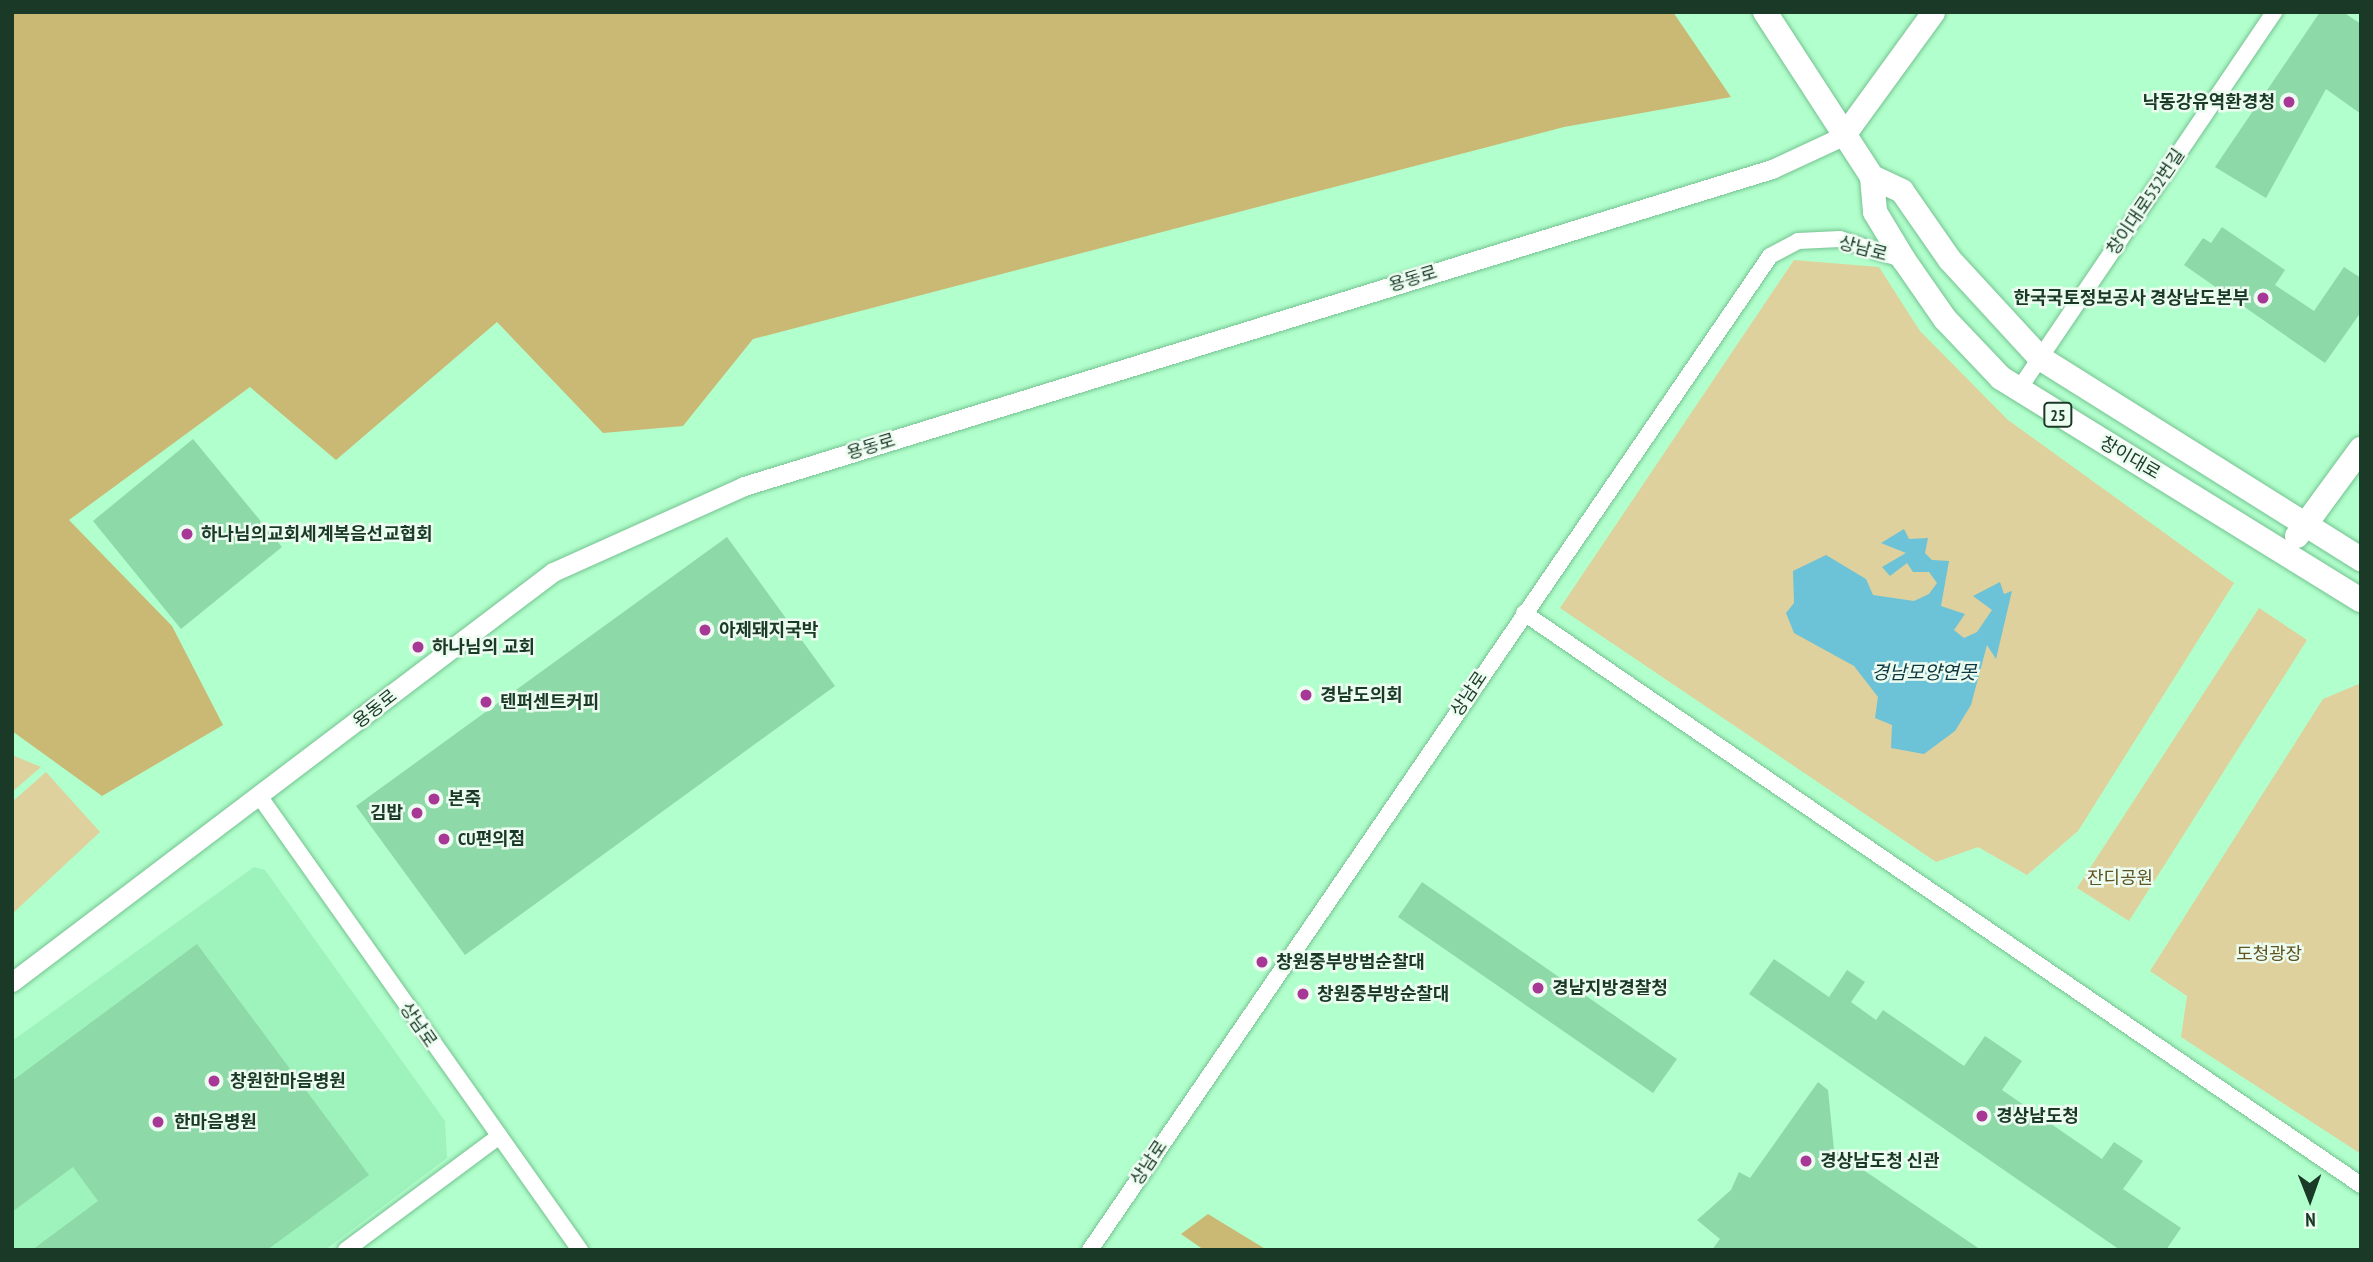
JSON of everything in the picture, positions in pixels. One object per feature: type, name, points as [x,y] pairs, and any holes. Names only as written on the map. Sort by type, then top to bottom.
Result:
[{"type":"main road","name":"창이대로","points":[[1765,12],[1872,177],[1902,191],[1950,260],[2040,358],[2361,559]]},
{"type":"main road","points":[[1843,136],[1933,12]]},
{"type":"main road","name":"창이대로","points":[[1872,177],[1875,212],[1904,260],[1945,319],[2017,392],[2285,548],[2360,596]]},
{"type":"main road","points":[[2285,548],[2308,525],[2361,449]]},
{"type":"street","name":"창이대로532번길","points":[[2017,392],[2274,12]]},
{"type":"street","name":"용동로","points":[[12,982],[260,797],[553,572],[744,486],[1772,169],[1843,136]]},
{"type":"street","name":"상남로","points":[[1090,1250],[1770,256],[1798,241],[1840,240],[1904,260]]},
{"type":"street","points":[[1524,613],[2361,1185]]},
{"type":"street","name":"상남로","points":[[260,797],[496,1138],[580,1250]]},
{"type":"street","points":[[346,1250],[496,1138]]},
{"type":"shaded area","points":[[12,12],[1673,12],[1731,97],[1564,127],[753,339],[683,426],[603,433],[497,322],[336,460],[250,387],[69,520],[172,626],[223,725],[102,796],[12,731]]},
{"type":"shaded area","name":"창원한마음병원","points":[[254,867],[265,870],[445,1121],[447,1158],[325,1250],[12,1250],[12,1041]]},
{"type":"shaded area","points":[[1208,1214],[1267,1250],[1204,1250],[1181,1234]]},
{"type":"green space","points":[[1794,260],[1879,267],[1920,331],[2008,420],[2234,583],[2078,831],[2027,875],[1978,847],[1936,862],[1560,608]]},
{"type":"green space","name":"잔디공원","points":[[2259,608],[2307,640],[2129,921],[2077,888]]},
{"type":"green space","name":"도청광장","points":[[2361,683],[2361,1154],[2181,1037],[2187,996],[2150,971],[2323,699]]},
{"type":"green space","points":[[12,755],[41,767],[12,792]]},
{"type":"green space","points":[[46,772],[100,832],[12,914],[12,802]]},
{"type":"water","name":"경남모양연못","points":[[1904,529],[1909,539],[1928,538],[1925,553],[1932,560],[1949,561],[1941,606],[1965,614],[1954,630],[1964,638],[1977,632],[1992,610],[1973,596],[2000,582],[2004,594],[2012,591],[1996,659],[1987,645],[1971,705],[1955,731],[1924,754],[1891,748],[1892,725],[1875,718],[1878,697],[1854,666],[1794,633],[1786,613],[1794,603],[1793,571],[1826,555],[1866,579],[1873,595],[1914,601],[1929,594],[1937,583],[1929,572],[1913,572],[1907,563],[1890,576],[1882,567],[1906,553],[1881,543]]},
{"type":"building","name":"낙동강유역환경청","points":[[2320,12],[2343,12],[2361,24],[2361,114],[2326,89],[2266,198],[2215,167]]},
{"type":"building","name":"한국국토정보공사 경상남도본부","points":[[2222,227],[2285,270],[2275,285],[2314,311],[2344,267],[2361,278],[2361,312],[2325,363],[2184,265],[2203,238],[2211,243]]},
{"type":"building","name":"하나님의교회세계복음선교협회","points":[[193,439],[282,547],[181,629],[93,521]]},
{"type":"building","points":[[727,537],[835,686],[465,955],[356,806]]},
{"type":"building","name":"경남지방경찰청","points":[[1422,882],[1677,1059],[1653,1093],[1398,917]]},
{"type":"building","name":"창원한마음병원","points":[[197,944],[369,1175],[267,1250],[32,1250],[98,1201],[73,1167],[12,1212],[12,1081]]},
{"type":"building","name":"경상남도청","points":[[1774,959],[1829,997],[1847,970],[1865,982],[1851,1002],[1876,1020],[1883,1010],[1964,1066],[1985,1036],[2022,1061],[2002,1090],[2102,1159],[2114,1142],[2143,1161],[2123,1189],[2181,1228],[2166,1250],[2120,1250],[1749,994]]},
{"type":"building","name":"경상남도청 신관","points":[[1818,1082],[1828,1090],[1834,1150],[1981,1250],[1712,1250],[1720,1239],[1697,1220],[1731,1190],[1739,1172],[1750,1178]]},
{"type":"place","name":"낙동강유역환경청","points":[[2289,102]]},
{"type":"place","name":"한국국토정보공사 경상남도본부","points":[[2263,298]]},
{"type":"place","name":"하나님의교회세계복음선교협회","points":[[187,534]]},
{"type":"place","name":"아제돼지국박","points":[[705,630]]},
{"type":"place","name":"하나님의 교회","points":[[418,647]]},
{"type":"place","name":"경남도의회","points":[[1306,695]]},
{"type":"place","name":"텐퍼센트커피","points":[[486,702]]},
{"type":"place","name":"본죽","points":[[434,799]]},
{"type":"place","name":"김밥","points":[[417,813]]},
{"type":"place","name":"CU편의점","points":[[444,839]]},
{"type":"place","name":"창원중부방범순찰대","points":[[1262,962]]},
{"type":"place","name":"경남지방경찰청","points":[[1538,988]]},
{"type":"place","name":"창원중부방순찰대","points":[[1303,994]]},
{"type":"place","name":"창원한마음병원","points":[[214,1081]]},
{"type":"place","name":"경상남도청","points":[[1982,1116]]},
{"type":"place","name":"한마음병원","points":[[158,1122]]},
{"type":"place","name":"경상남도청 신관","points":[[1806,1161]]}]
